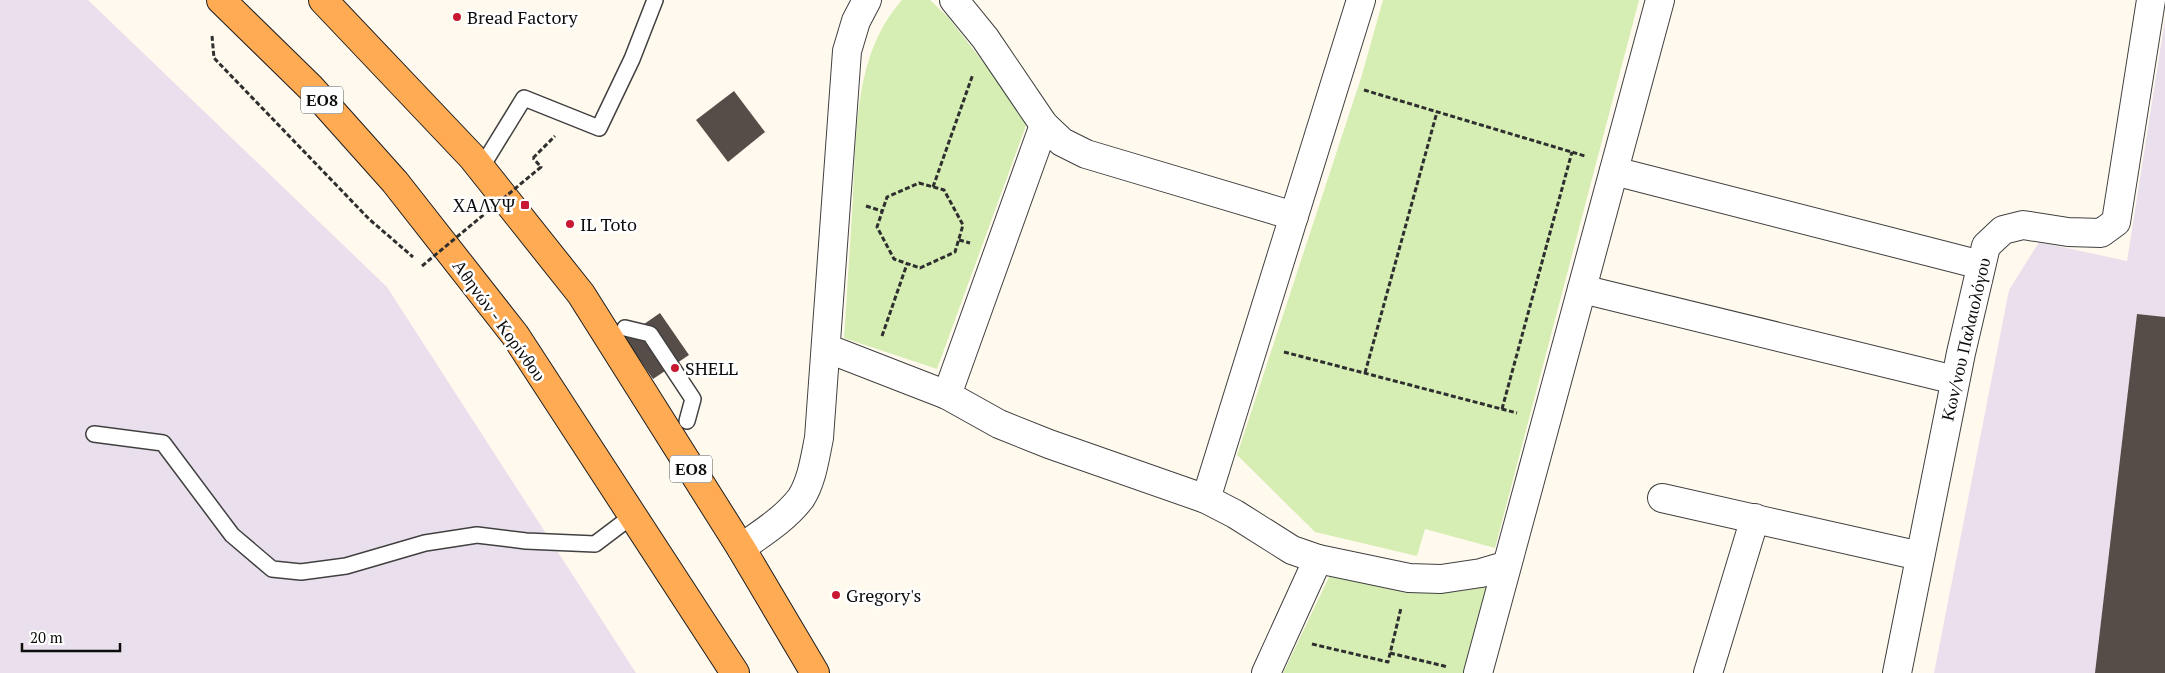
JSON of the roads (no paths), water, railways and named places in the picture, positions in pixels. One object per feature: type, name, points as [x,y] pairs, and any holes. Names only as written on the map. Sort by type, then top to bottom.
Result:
[{"type":"highway","name":"Αθηνών - Κορίνθου","points":[[221,0],[311,88],[416,206],[515,335],[735,673]]},
{"type":"highway","name":"ΕΟ8","points":[[323,0],[481,168],[581,294],[741,548],[815,673]]},
{"type":"street","points":[[741,548],[782,518],[802,497],[812,471],[819,438],[847,51],[856,21],[867,0]]},
{"type":"street","points":[[954,0],[985,38],[1028,105],[1044,125],[1062,142],[1086,154],[1294,216]]},
{"type":"street","points":[[1206,499],[1361,0]]},
{"type":"street","points":[[1466,671],[1505,566],[1660,0]]},
{"type":"street","name":"Κων/νου Παλαιολόγου","points":[[1897,673],[1955,380],[1986,246],[2003,230],[2023,225],[2068,232],[2101,233],[2116,222],[2151,0]]},
{"type":"street","points":[[947,395],[1044,125]]},
{"type":"street","points":[[1615,168],[1981,265]]},
{"type":"street","points":[[1582,289],[1955,380]]},
{"type":"street","points":[[826,348],[947,395],[999,424],[1049,444],[1206,499],[1235,514],[1292,550],[1318,559],[1409,578],[1442,579],[1481,573],[1505,566]]},
{"type":"street","points":[[1662,498],[1920,556]]},
{"type":"street","points":[[1708,673],[1754,518]]},
{"type":"street","points":[[1266,673],[1318,559]]},
{"type":"lane","points":[[481,168],[524,98],[599,128],[632,59],[655,0]]},
{"type":"lane","points":[[625,328],[650,334],[693,398],[687,421]]},
{"type":"lane","points":[[94,434],[163,443],[232,535],[272,569],[302,572],[346,566],[425,543],[477,535],[526,541],[595,544],[632,516]]},
{"type":"place","name":"Bread Factory","points":[[457,17]]},
{"type":"place","name":"ΧΑΛΥΨ","points":[[525,205]]},
{"type":"place","name":"IL Toto","points":[[570,224]]},
{"type":"place","name":"SHELL","points":[[675,368]]},
{"type":"place","name":"Gregory's","points":[[836,595]]}]
